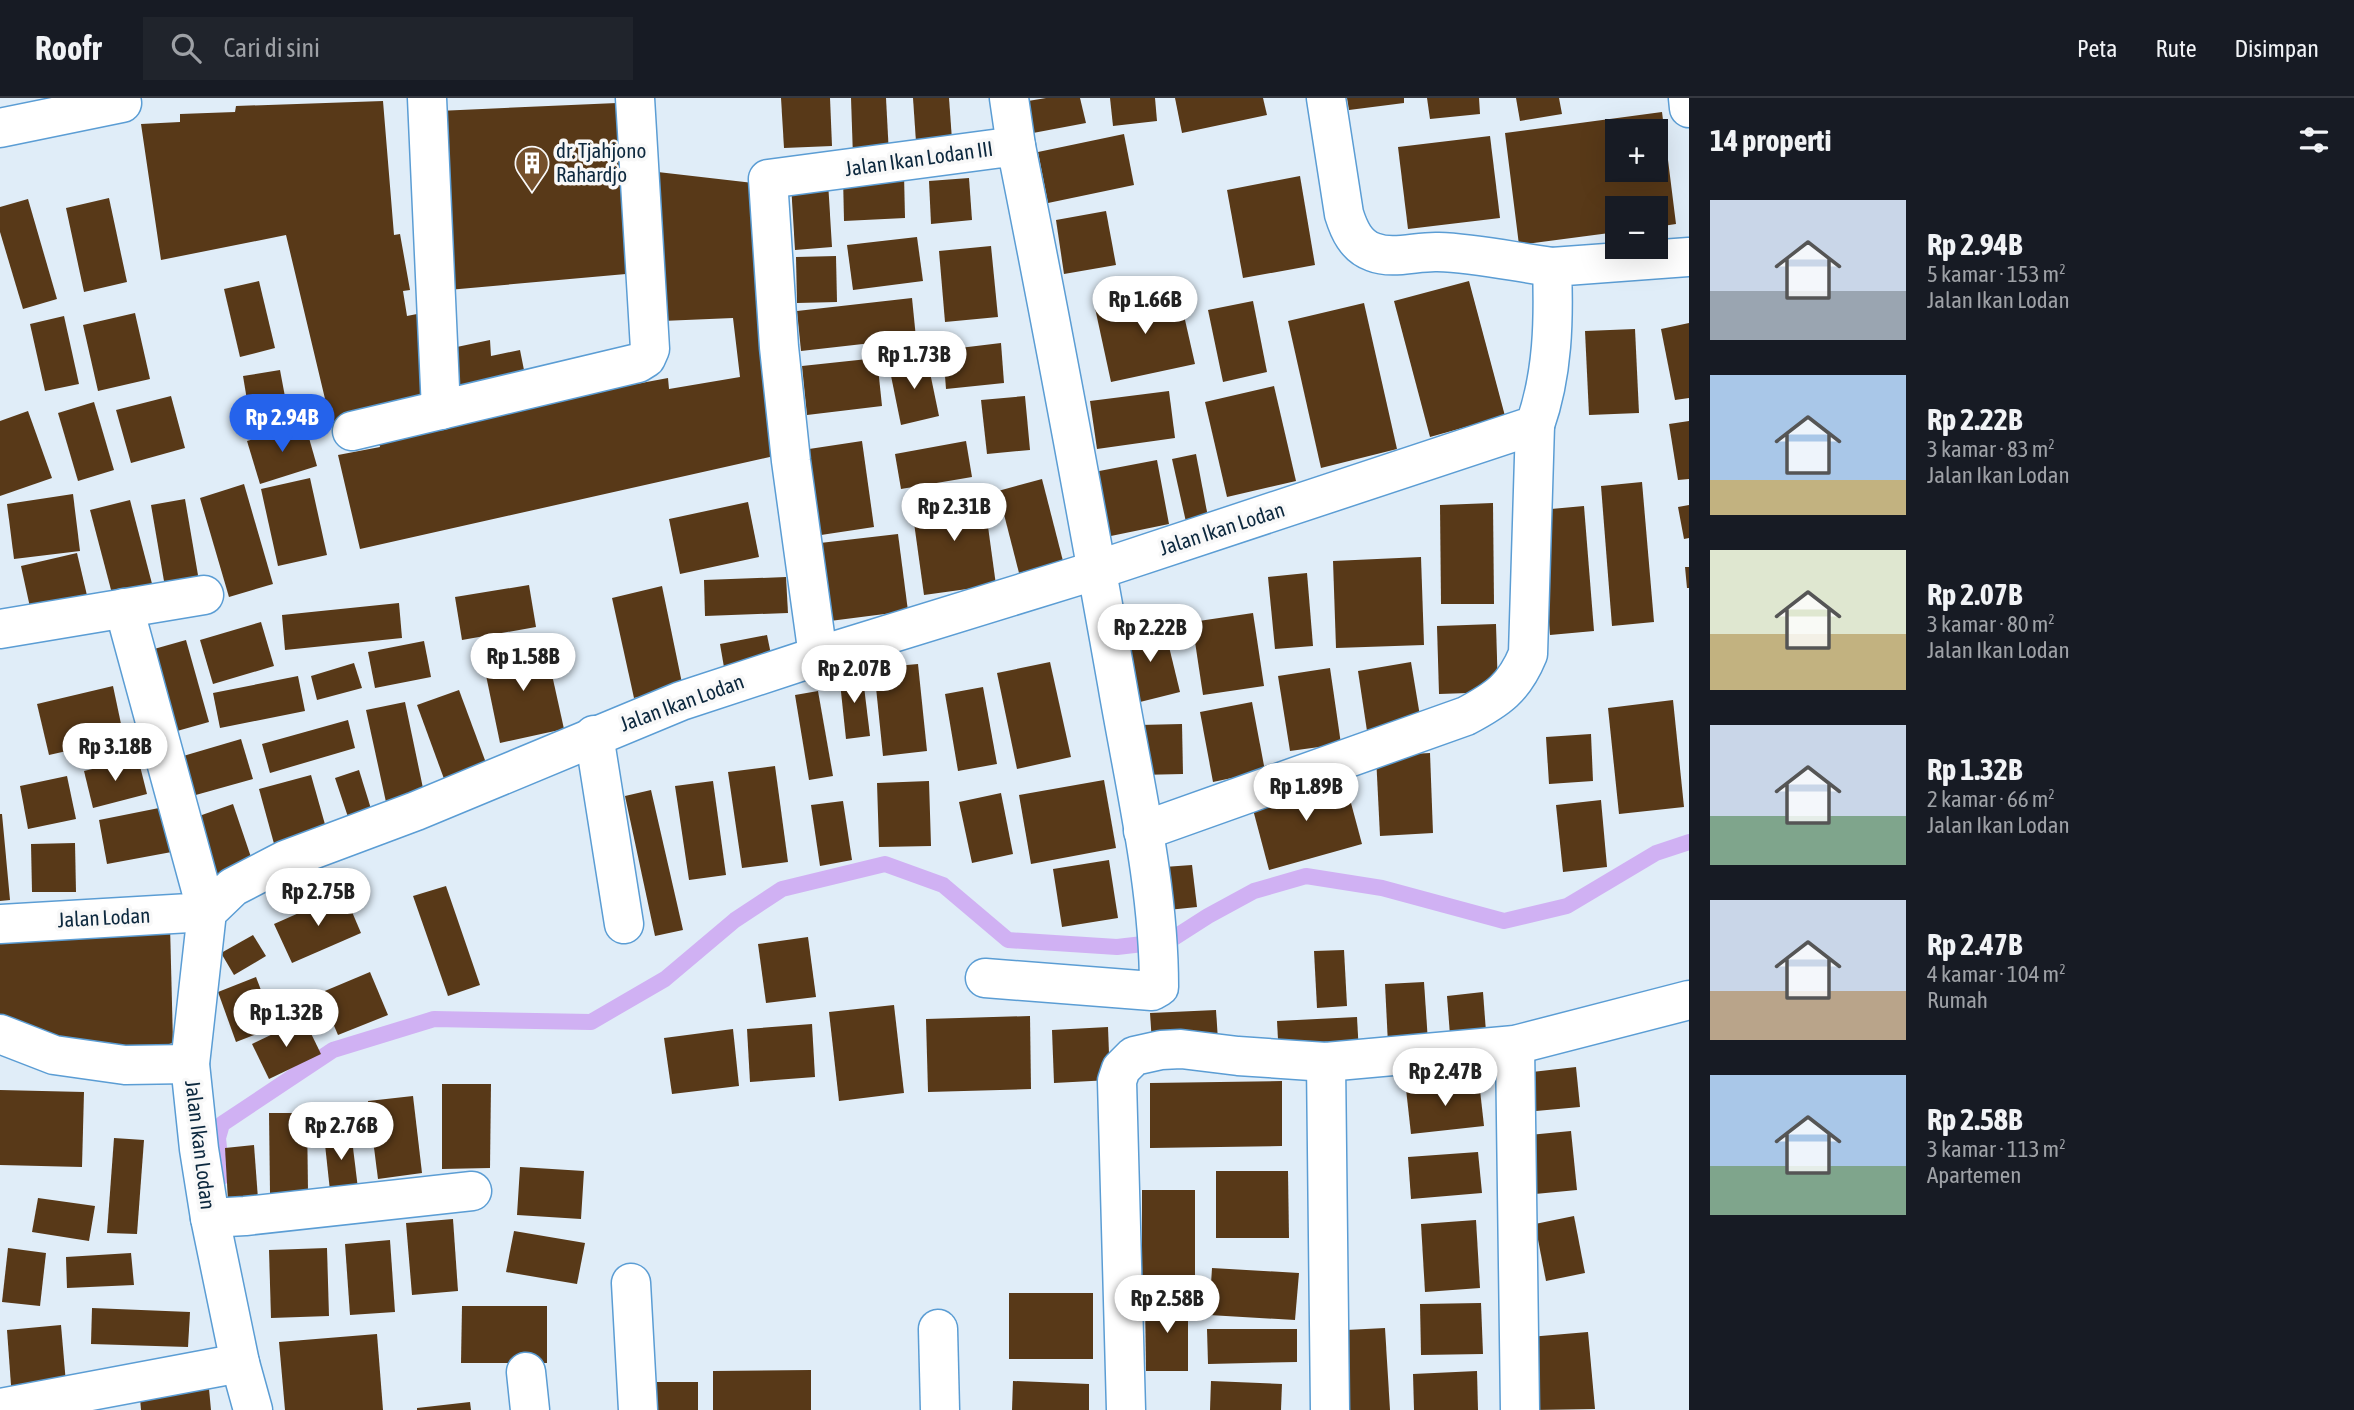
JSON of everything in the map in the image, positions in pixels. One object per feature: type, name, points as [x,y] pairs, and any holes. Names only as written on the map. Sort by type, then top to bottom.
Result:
[{"type":"street","points":[[427,98],[441,410]]},
{"type":"street","points":[[352,431],[638,363],[646,358],[650,349],[635,98]]},
{"type":"street","points":[[1009,98],[1016,146]]},
{"type":"street","points":[[1326,98],[1344,215],[1349,231],[1373,252],[1390,255],[1435,251],[1467,253],[1552,267],[1689,257]]},
{"type":"street","points":[[1688,98],[1689,108]]},
{"type":"street","points":[[0,128],[122,103]]},
{"type":"street","name":"Jalan Ikan Lodan III","points":[[818,656],[780,359],[768,180],[1016,146],[1057,351],[1143,831],[1158,929],[1159,987],[1152,990],[985,978]]},
{"type":"street","points":[[1143,831],[1466,716],[1489,704],[1510,687],[1528,654],[1535,425],[1543,402],[1552,336],[1552,267]]},
{"type":"street","name":"Jalan Ikan Lodan","points":[[253,1410],[240,1363],[226,1217],[199,1149],[190,1064],[207,912],[233,887],[285,860],[416,811],[681,701],[1097,570],[1535,425]]},
{"type":"street","points":[[0,629],[204,595]]},
{"type":"street","points":[[124,608],[207,912]]},
{"type":"street","points":[[594,735],[624,924]]},
{"type":"street","name":"Jalan Lodan","points":[[0,924],[207,912]]},
{"type":"street","points":[[1126,1410],[1117,1081],[1121,1069],[1134,1056],[1181,1049],[1326,1062],[1515,1045],[1689,1000]]},
{"type":"street","points":[[0,1034],[54,1055],[125,1065],[190,1064]]},
{"type":"street","points":[[1515,1045],[1520,1410]]},
{"type":"street","points":[[1326,1062],[1331,1410]]},
{"type":"street","points":[[226,1217],[472,1191]]},
{"type":"street","points":[[631,1283],[638,1410]]},
{"type":"street","points":[[939,1329],[940,1410]]},
{"type":"street","points":[[0,1408],[240,1363]]},
{"type":"street","points":[[526,1372],[530,1410]]},
{"type":"building","points":[[781,98],[830,98],[832,146],[784,148]]},
{"type":"building","points":[[851,98],[886,98],[889,155],[853,157]]},
{"type":"building","points":[[913,98],[949,98],[952,140],[916,142]]},
{"type":"building","points":[[1080,98],[1086,123],[1033,133],[1028,101]]},
{"type":"building","points":[[1110,98],[1155,98],[1157,121],[1113,126]]},
{"type":"building","points":[[1175,98],[1263,98],[1267,115],[1182,133]]},
{"type":"building","points":[[1347,98],[1404,98],[1404,103],[1349,110]]},
{"type":"building","points":[[1427,98],[1479,98],[1480,114],[1430,119]]},
{"type":"building","points":[[1516,98],[1559,98],[1562,114],[1520,121]]},
{"type":"building","points":[[383,101],[394,235],[400,234],[410,290],[403,291],[407,316],[417,314],[421,402],[331,424],[286,235],[161,260],[141,124],[180,122],[180,114],[235,112],[236,106]]},
{"type":"building","name":"dr. Tjahjono Rahardjo","points":[[617,103],[626,274],[448,290],[438,111]]},
{"type":"building","points":[[1662,112],[1663,119],[1610,119]]},
{"type":"building","points":[[1605,120],[1605,182],[1668,182],[1668,160],[1676,224],[1668,225],[1668,196],[1605,196],[1605,234],[1519,245],[1505,133]]},
{"type":"building","points":[[1124,134],[1134,185],[1048,203],[1038,152]]},
{"type":"building","points":[[1490,136],[1500,218],[1408,229],[1398,147]]},
{"type":"building","points":[[649,171],[762,184],[783,454],[360,549],[338,455],[380,447],[378,437],[604,390],[668,378],[669,389],[740,377],[733,318],[662,321]]},
{"type":"building","points":[[904,174],[905,218],[844,221],[843,176]]},
{"type":"building","points":[[1300,176],[1315,265],[1243,278],[1227,190]]},
{"type":"building","points":[[969,178],[972,220],[931,224],[929,181]]},
{"type":"building","points":[[828,182],[832,247],[795,250],[791,184]]},
{"type":"building","points":[[109,198],[127,282],[84,292],[66,208]]},
{"type":"building","points":[[28,199],[57,299],[23,309],[0,232],[0,207]]},
{"type":"building","points":[[1106,211],[1116,265],[1064,274],[1056,220]]},
{"type":"building","points":[[917,237],[923,281],[853,290],[847,245]]},
{"type":"building","points":[[991,246],[998,317],[945,322],[939,251]]},
{"type":"building","points":[[836,256],[837,302],[797,303],[796,257]]},
{"type":"building","points":[[259,281],[275,348],[240,357],[224,289]]},
{"type":"building","points":[[1469,281],[1505,416],[1430,437],[1394,301]]},
{"type":"building","points":[[1178,289],[1195,364],[1111,382],[1095,308]]},
{"type":"building","points":[[912,298],[916,338],[801,351],[797,311]]},
{"type":"building","points":[[1253,301],[1267,372],[1223,382],[1208,310]]},
{"type":"building","points":[[1364,303],[1397,449],[1321,468],[1288,321]]},
{"type":"building","points":[[135,313],[150,379],[98,391],[83,325]]},
{"type":"building","points":[[64,316],[79,384],[45,391],[30,324]]},
{"type":"building","points":[[1689,323],[1689,398],[1675,400],[1661,329]]},
{"type":"building","points":[[1635,329],[1639,413],[1589,415],[1585,331]]},
{"type":"building","points":[[490,340],[491,356],[520,350],[525,375],[455,391],[452,348]]},
{"type":"building","points":[[1001,343],[1004,383],[946,389],[943,350]]},
{"type":"building","points":[[877,358],[882,406],[807,415],[802,366]]},
{"type":"building","points":[[927,358],[939,416],[901,425],[889,366]]},
{"type":"building","points":[[280,370],[290,423],[252,430],[243,376]]},
{"type":"building","points":[[1274,386],[1296,481],[1227,497],[1205,402]]},
{"type":"building","points":[[1169,391],[1175,438],[1097,449],[1090,401]]},
{"type":"building","points":[[171,396],[185,448],[131,463],[116,410]]},
{"type":"building","points":[[1025,396],[1030,450],[987,454],[981,400]]},
{"type":"building","points":[[94,402],[114,470],[78,481],[58,413]]},
{"type":"building","points":[[28,411],[52,478],[0,496],[0,421]]},
{"type":"building","points":[[1689,421],[1689,479],[1678,480],[1669,424]]},
{"type":"building","points":[[305,424],[317,466],[260,484],[247,441]]},
{"type":"building","points":[[862,441],[874,527],[821,535],[809,449]]},
{"type":"building","points":[[966,441],[972,477],[901,489],[895,454]]},
{"type":"building","points":[[1196,454],[1208,517],[1186,522],[1172,459]]},
{"type":"building","points":[[1157,460],[1169,524],[1106,537],[1094,472]]},
{"type":"building","points":[[310,478],[327,555],[278,566],[261,489]]},
{"type":"building","points":[[1042,479],[1063,561],[1019,573],[998,491]]},
{"type":"building","points":[[1642,482],[1654,622],[1612,626],[1601,486]]},
{"type":"building","points":[[244,484],[273,584],[229,597],[200,498]]},
{"type":"building","points":[[983,490],[996,585],[924,595],[911,501]]},
{"type":"building","points":[[73,494],[80,551],[14,559],[7,504]]},
{"type":"building","points":[[185,499],[199,581],[165,587],[151,505]]},
{"type":"building","points":[[130,500],[155,595],[115,605],[90,510]]},
{"type":"building","points":[[748,502],[759,557],[680,574],[669,519]]},
{"type":"building","points":[[1493,503],[1494,604],[1441,604],[1440,505]]},
{"type":"building","points":[[1689,505],[1689,538],[1684,539],[1678,507]]},
{"type":"building","points":[[1584,506],[1594,631],[1550,635],[1540,510]]},
{"type":"building","points":[[898,534],[908,611],[830,621],[820,543]]},
{"type":"building","points":[[77,553],[90,608],[33,621],[21,566]]},
{"type":"building","points":[[1421,557],[1424,645],[1336,648],[1333,561]]},
{"type":"building","points":[[1685,567],[1689,567],[1689,588],[1687,588]]},
{"type":"building","points":[[1307,573],[1313,646],[1275,649],[1268,577]]},
{"type":"building","points":[[786,577],[788,613],[705,616],[704,580]]},
{"type":"building","points":[[529,585],[536,627],[462,640],[455,597]]},
{"type":"building","points":[[662,586],[683,688],[634,698],[612,598]]},
{"type":"building","points":[[399,603],[402,638],[285,650],[282,615]]},
{"type":"building","points":[[1253,613],[1264,686],[1203,695],[1192,622]]},
{"type":"building","points":[[261,622],[274,666],[213,684],[200,640]]},
{"type":"building","points":[[1496,624],[1498,692],[1439,694],[1437,626]]},
{"type":"building","points":[[1164,626],[1180,692],[1136,703],[1120,637]]},
{"type":"building","points":[[767,635],[773,664],[725,673],[720,644]]},
{"type":"building","points":[[186,640],[209,722],[170,733],[147,651]]},
{"type":"building","points":[[424,641],[431,677],[375,688],[368,652]]},
{"type":"building","points":[[545,643],[564,729],[500,743],[482,656]]},
{"type":"building","points":[[1050,662],[1071,757],[1017,769],[997,673]]},
{"type":"building","points":[[1411,662],[1421,722],[1367,731],[1358,671]]},
{"type":"building","points":[[354,663],[362,688],[317,700],[311,676]]},
{"type":"building","points":[[918,664],[927,751],[883,756],[874,668]]},
{"type":"building","points":[[1330,668],[1341,744],[1290,751],[1278,676]]},
{"type":"building","points":[[862,670],[870,736],[846,739],[839,673]]},
{"type":"building","points":[[298,676],[305,711],[220,728],[213,693]]},
{"type":"building","points":[[113,686],[124,738],[49,755],[37,704]]},
{"type":"building","points":[[983,687],[997,764],[958,771],[945,694]]},
{"type":"building","points":[[459,690],[489,771],[447,787],[417,705]]},
{"type":"building","points":[[818,691],[833,776],[809,780],[795,695]]},
{"type":"building","points":[[1673,700],[1684,807],[1619,814],[1608,708]]},
{"type":"building","points":[[405,702],[424,793],[386,802],[366,710]]},
{"type":"building","points":[[1252,702],[1265,771],[1213,782],[1200,712]]},
{"type":"building","points":[[348,720],[355,748],[270,773],[262,744]]},
{"type":"building","points":[[1182,724],[1183,774],[1139,775],[1139,725]]},
{"type":"building","points":[[1591,734],[1593,781],[1549,784],[1546,737]]},
{"type":"building","points":[[241,739],[253,779],[185,798],[173,759]]},
{"type":"building","points":[[1430,753],[1433,833],[1380,836],[1376,756]]},
{"type":"building","points":[[138,758],[147,794],[93,808],[84,771]]},
{"type":"building","points":[[775,766],[788,862],[742,868],[728,772]]},
{"type":"building","points":[[359,770],[372,812],[349,820],[335,778]]},
{"type":"building","points":[[311,775],[328,835],[276,851],[259,789]]},
{"type":"building","points":[[67,776],[76,819],[28,829],[20,786]]},
{"type":"building","points":[[1344,777],[1362,844],[1269,870],[1251,802]]},
{"type":"building","points":[[1104,780],[1116,848],[1031,864],[1019,795]]},
{"type":"building","points":[[713,781],[726,875],[689,880],[675,786]]},
{"type":"building","points":[[929,781],[931,846],[879,847],[877,783]]},
{"type":"building","points":[[651,790],[683,930],[655,936],[625,796]]},
{"type":"building","points":[[1001,793],[1013,854],[972,863],[959,802]]},
{"type":"building","points":[[1601,800],[1607,867],[1563,872],[1556,805]]},
{"type":"building","points":[[843,801],[852,860],[820,866],[811,805]]},
{"type":"building","points":[[233,804],[253,863],[205,880],[185,821]]},
{"type":"building","points":[[169,806],[177,851],[107,864],[99,820]]},
{"type":"building","points":[[0,814],[10,900],[0,901]]},
{"type":"building","points":[[75,843],[76,892],[32,892],[31,844]]},
{"type":"building","points":[[1109,860],[1118,918],[1062,927],[1053,869]]},
{"type":"building","points":[[1192,865],[1197,907],[1168,910],[1164,867]]},
{"type":"building","points":[[446,886],[480,985],[448,996],[413,896]]},
{"type":"building","points":[[344,893],[361,933],[292,963],[274,924]]},
{"type":"building","points":[[170,925],[173,1043],[114,1058],[0,1015],[0,941]]},
{"type":"building","points":[[253,935],[266,956],[234,975],[221,953]]},
{"type":"building","points":[[808,937],[816,997],[766,1003],[758,944]]},
{"type":"building","points":[[1344,950],[1347,1006],[1317,1008],[1314,951]]},
{"type":"building","points":[[370,972],[388,1015],[338,1035],[320,993]]},
{"type":"building","points":[[256,977],[275,1027],[236,1042],[218,992]]},
{"type":"building","points":[[1424,982],[1428,1042],[1388,1044],[1385,984]]},
{"type":"building","points":[[1483,992],[1486,1032],[1450,1035],[1447,996]]},
{"type":"building","points":[[894,1005],[904,1093],[839,1101],[829,1012]]},
{"type":"building","points":[[1216,1010],[1218,1040],[1152,1043],[1150,1013]]},
{"type":"building","points":[[1030,1016],[1031,1089],[928,1092],[926,1019]]},
{"type":"building","points":[[1357,1017],[1359,1054],[1279,1058],[1277,1021]]},
{"type":"building","points":[[304,1019],[321,1054],[269,1079],[252,1044]]},
{"type":"building","points":[[812,1024],[815,1077],[750,1082],[747,1029]]},
{"type":"building","points":[[1108,1027],[1110,1080],[1054,1083],[1052,1030]]},
{"type":"building","points":[[733,1029],[739,1086],[672,1094],[664,1038]]},
{"type":"building","points":[[1576,1067],[1580,1107],[1536,1111],[1532,1072]]},
{"type":"building","points":[[1282,1081],[1282,1146],[1150,1148],[1150,1083]]},
{"type":"building","points":[[1479,1081],[1484,1126],[1411,1134],[1406,1089]]},
{"type":"building","points":[[442,1084],[491,1084],[490,1168],[442,1169]]},
{"type":"building","points":[[0,1090],[84,1092],[82,1167],[0,1165]]},
{"type":"building","points":[[413,1096],[422,1173],[378,1179],[368,1101]]},
{"type":"building","points":[[269,1113],[307,1113],[308,1192],[270,1193]]},
{"type":"building","points":[[350,1123],[359,1197],[331,1200],[323,1126]]},
{"type":"building","points":[[1571,1131],[1577,1190],[1535,1194],[1529,1135]]},
{"type":"building","points":[[114,1138],[144,1140],[137,1234],[107,1233]]},
{"type":"building","points":[[254,1145],[258,1199],[228,1201],[225,1148]]},
{"type":"building","points":[[1478,1152],[1482,1193],[1411,1199],[1408,1157]]},
{"type":"building","points":[[520,1167],[584,1171],[581,1219],[517,1215]]},
{"type":"building","points":[[1216,1171],[1288,1171],[1289,1238],[1216,1238]]},
{"type":"building","points":[[1142,1190],[1195,1190],[1195,1279],[1142,1279]]},
{"type":"building","points":[[38,1198],[95,1206],[89,1241],[32,1232]]},
{"type":"building","points":[[1574,1216],[1585,1273],[1546,1281],[1535,1224]]},
{"type":"building","points":[[453,1219],[458,1291],[412,1295],[406,1223]]},
{"type":"building","points":[[1476,1220],[1480,1288],[1425,1292],[1421,1224]]},
{"type":"building","points":[[514,1231],[585,1243],[577,1284],[506,1272]]},
{"type":"building","points":[[390,1240],[395,1312],[350,1315],[345,1244]]},
{"type":"building","points":[[8,1248],[46,1253],[40,1306],[2,1302]]},
{"type":"building","points":[[327,1248],[329,1316],[271,1318],[269,1250]]},
{"type":"building","points":[[131,1253],[134,1285],[67,1288],[66,1257]]},
{"type":"building","points":[[1212,1268],[1299,1273],[1295,1320],[1209,1315]]},
{"type":"building","points":[[1009,1293],[1093,1293],[1093,1359],[1009,1359]]},
{"type":"building","points":[[1188,1299],[1188,1371],[1146,1371],[1145,1300]]},
{"type":"building","points":[[1481,1303],[1483,1354],[1421,1355],[1420,1304]]},
{"type":"building","points":[[462,1306],[547,1306],[547,1363],[461,1363]]},
{"type":"building","points":[[92,1308],[190,1312],[188,1347],[91,1344]]},
{"type":"building","points":[[61,1325],[67,1395],[12,1399],[7,1330]]},
{"type":"building","points":[[1385,1328],[1390,1410],[1349,1410],[1346,1330]]},
{"type":"building","points":[[1207,1329],[1297,1329],[1297,1362],[1208,1364]]},
{"type":"building","points":[[1588,1332],[1595,1409],[1534,1410],[1529,1337]]},
{"type":"building","points":[[377,1334],[383,1410],[285,1410],[279,1342]]},
{"type":"building","points":[[811,1370],[811,1410],[713,1410],[713,1371]]},
{"type":"building","points":[[1477,1371],[1478,1410],[1414,1410],[1413,1374]]},
{"type":"building","points":[[1013,1381],[1089,1384],[1089,1410],[1012,1410]]},
{"type":"building","points":[[1211,1381],[1282,1384],[1281,1410],[1210,1410]]},
{"type":"building","points":[[649,1382],[698,1382],[698,1410],[649,1410]]},
{"type":"building","points":[[209,1389],[211,1410],[141,1410],[140,1398]]},
{"type":"building","points":[[470,1402],[471,1410],[417,1410],[417,1408]]},
{"type":"waterway","points":[[222,1177],[218,1138],[222,1124],[333,1050],[434,1019],[591,1022],[665,979],[735,920],[782,889],[885,864],[943,885],[1008,940],[1117,947],[1169,941],[1254,891],[1306,876],[1382,888],[1504,921],[1567,906],[1656,853],[1689,842]]},
{"type":"place","name":"dr. Tjahjono Rahardjo","points":[[532,193]]}]
